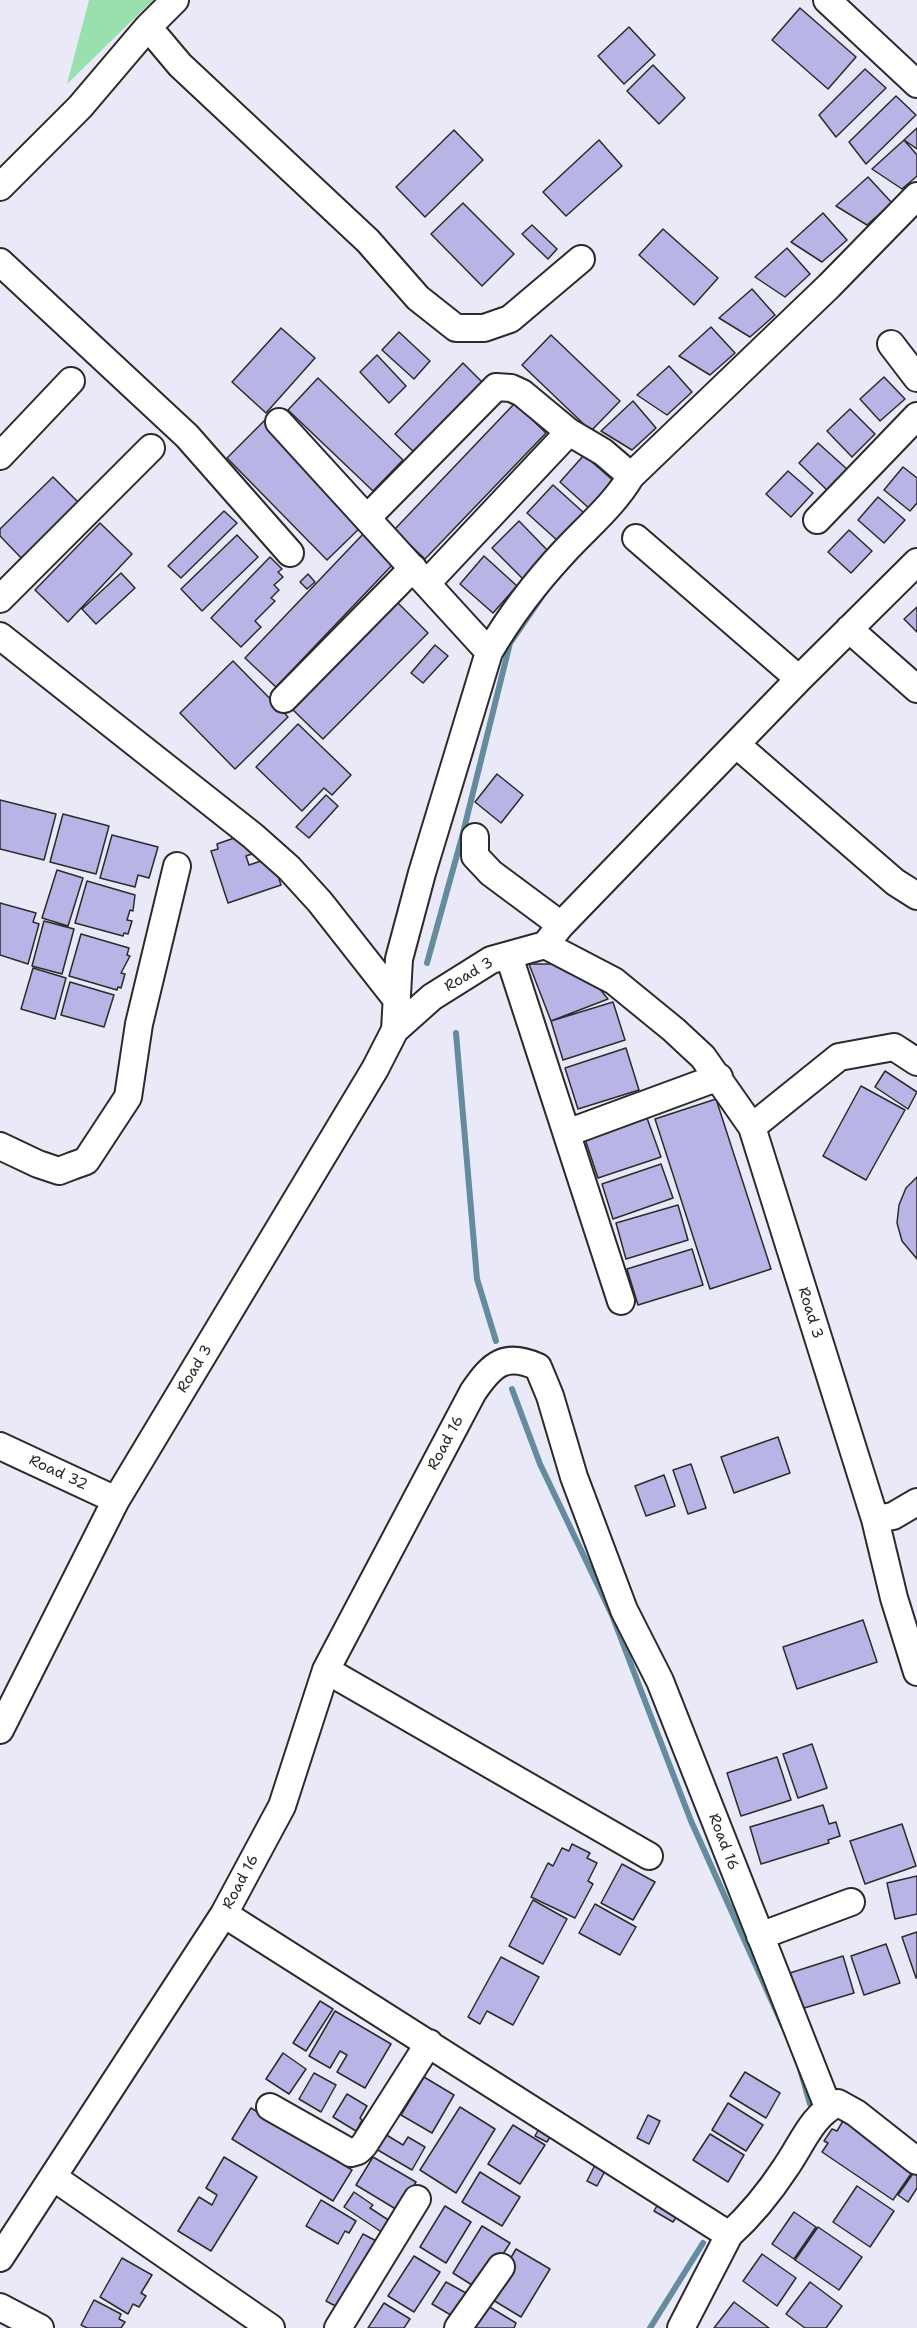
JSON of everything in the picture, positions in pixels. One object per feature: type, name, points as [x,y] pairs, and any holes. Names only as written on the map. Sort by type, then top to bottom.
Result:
[{"type":"street","points":[[0,187],[80,107],[148,27],[176,0]]},
{"type":"street","points":[[827,0],[917,84]]},
{"type":"street","points":[[148,27],[180,65],[368,241],[418,298],[456,328],[484,328],[510,319],[581,259]]},
{"type":"street","points":[[395,1030],[399,959],[422,873],[489,652],[506,622],[563,554],[618,497],[631,476],[829,286],[917,196]]},
{"type":"street","points":[[0,262],[187,436],[290,553]]},
{"type":"street","points":[[891,344],[917,378]]},
{"type":"street","points":[[0,456],[71,381]]},
{"type":"street","points":[[367,518],[496,387],[511,388],[522,393],[569,432],[603,452],[631,476]]},
{"type":"street","points":[[817,520],[917,416]]},
{"type":"street","points":[[279,422],[489,652]]},
{"type":"street","points":[[284,699],[420,576],[569,432]]},
{"type":"street","points":[[0,599],[151,448]]},
{"type":"street","points":[[636,538],[799,679]]},
{"type":"street","points":[[545,945],[561,925],[799,679],[917,562]]},
{"type":"street","points":[[849,629],[917,689]]},
{"type":"street","points":[[0,636],[253,836],[289,868],[320,902],[397,1000]]},
{"type":"street","points":[[737,745],[895,882],[917,896]]},
{"type":"street","points":[[475,837],[475,856],[491,873],[561,925]]},
{"type":"street","points":[[0,1146],[59,1171],[86,1161],[128,1097],[139,1024],[177,866]]},
{"type":"street","name":"Road 3","points":[[1,1727],[116,1500],[375,1069],[395,1030],[432,997],[491,960],[545,945],[614,981],[674,1030],[703,1057],[752,1127],[875,1518],[894,1598],[917,1672]]},
{"type":"street","points":[[509,956],[621,1301]]},
{"type":"street","points":[[752,1127],[839,1057],[894,1047],[917,1062]]},
{"type":"street","points":[[567,1133],[719,1077]]},
{"type":"street","name":"Road 16","points":[[1,2255],[224,1914],[282,1806],[326,1670],[473,1392],[484,1376],[503,1361],[521,1360],[538,1367],[550,1396],[574,1477],[624,1610],[660,1681],[828,2107]]},
{"type":"street","name":"Road 32","points":[[0,1446],[116,1500]]},
{"type":"street","points":[[875,1518],[893,1516],[917,1502]]},
{"type":"street","points":[[326,1670],[649,1856]]},
{"type":"street","points":[[760,1936],[851,1902]]},
{"type":"street","points":[[224,1914],[729,2235]]},
{"type":"street","points":[[270,2107],[346,2151],[351,2153],[358,2151],[429,2043]]},
{"type":"street","points":[[681,2328],[729,2235],[753,2213],[787,2166],[805,2135],[828,2107],[838,2103],[856,2113],[917,2161]]},
{"type":"street","points":[[53,2178],[271,2328]]},
{"type":"street","points":[[338,2328],[417,2199]]},
{"type":"street","points":[[458,2328],[501,2267]]},
{"type":"street","points":[[0,2307],[40,2328]]},
{"type":"green space","points":[[89,0],[153,0],[67,84]]},
{"type":"building","points":[[800,8],[856,57],[828,89],[772,40]]},
{"type":"building","points":[[629,27],[655,55],[624,84],[598,56]]},
{"type":"building","points":[[653,65],[685,98],[659,124],[627,91]]},
{"type":"building","points":[[865,69],[886,88],[836,137],[819,115]]},
{"type":"building","points":[[896,96],[916,115],[866,164],[849,142]]},
{"type":"building","points":[[917,128],[917,149],[904,140]]},
{"type":"building","points":[[454,130],[483,160],[425,217],[396,187]]},
{"type":"building","points":[[599,140],[622,166],[566,216],[543,192]]},
{"type":"building","points":[[904,140],[917,155],[917,176],[902,189],[872,169]]},
{"type":"building","points":[[868,177],[892,203],[867,225],[836,206]]},
{"type":"building","points":[[463,203],[514,254],[482,286],[431,234]]},
{"type":"building","points":[[823,213],[847,240],[822,262],[791,242]]},
{"type":"building","points":[[532,225],[557,249],[548,259],[522,234]]},
{"type":"building","points":[[663,229],[718,278],[694,305],[639,255]]},
{"type":"building","points":[[787,248],[810,274],[785,297],[755,277]]},
{"type":"building","points":[[752,289],[775,315],[750,337],[719,318]]},
{"type":"building","points":[[711,327],[735,353],[710,375],[679,356]]},
{"type":"building","points":[[281,328],[315,358],[266,413],[232,382]]},
{"type":"building","points":[[399,332],[430,361],[414,379],[382,350]]},
{"type":"building","points":[[551,335],[620,401],[591,431],[522,365]]},
{"type":"building","points":[[377,355],[406,386],[389,403],[360,372]]},
{"type":"building","points":[[463,363],[484,384],[417,455],[395,434]]},
{"type":"building","points":[[669,366],[692,392],[667,415],[637,395]]},
{"type":"building","points":[[884,377],[905,399],[880,421],[860,399]]},
{"type":"building","points":[[318,378],[403,460],[373,491],[288,410]]},
{"type":"building","points":[[633,401],[656,428],[632,450],[601,431]]},
{"type":"building","points":[[515,403],[546,433],[425,559],[394,530]]},
{"type":"building","points":[[850,409],[875,434],[852,457],[827,431]]},
{"type":"building","points":[[265,420],[366,522],[327,560],[227,458]]},
{"type":"building","points":[[818,443],[848,470],[828,491],[799,463]]},
{"type":"building","points":[[584,455],[616,483],[591,510],[560,482]]},
{"type":"building","points":[[903,467],[917,478],[917,503],[910,511],[884,490]]},
{"type":"building","points":[[788,471],[813,493],[791,517],[766,494]]},
{"type":"building","points":[[53,477],[84,508],[27,564],[0,536],[0,529]]},
{"type":"building","points":[[553,485],[584,513],[558,541],[527,513]]},
{"type":"building","points":[[878,497],[905,520],[884,543],[858,520]]},
{"type":"building","points":[[224,511],[237,523],[181,578],[168,566]]},
{"type":"building","points":[[519,521],[551,554],[524,580],[492,548]]},
{"type":"building","points":[[100,523],[132,554],[68,622],[35,590]]},
{"type":"building","points":[[849,530],[872,551],[851,573],[828,552]]},
{"type":"building","points":[[366,531],[396,561],[276,687],[245,658]]},
{"type":"building","points":[[237,535],[258,557],[202,611],[181,589]]},
{"type":"building","points":[[484,556],[517,586],[493,613],[460,584]]},
{"type":"building","points":[[270,557],[282,569],[278,572],[283,577],[274,585],[279,590],[271,598],[275,601],[255,621],[261,627],[241,647],[211,618]]},
{"type":"building","points":[[121,573],[135,588],[96,624],[82,609]]},
{"type":"building","points":[[308,574],[315,582],[307,589],[300,582]]},
{"type":"building","points":[[396,601],[428,633],[323,739],[291,708]]},
{"type":"building","points":[[917,607],[917,632],[904,619]]},
{"type":"building","points":[[435,645],[448,656],[423,683],[411,673]]},
{"type":"building","points":[[233,661],[288,717],[235,769],[180,713]]},
{"type":"building","points":[[298,724],[351,775],[332,795],[324,788],[302,811],[256,767]]},
{"type":"building","points":[[497,774],[523,795],[501,823],[475,802]]},
{"type":"building","points":[[326,795],[338,806],[309,838],[296,827]]},
{"type":"building","points":[[0,800],[56,814],[44,860],[0,849]]},
{"type":"building","points":[[63,814],[109,826],[96,874],[50,862]]},
{"type":"building","points":[[112,835],[158,847],[149,878],[138,875],[135,887],[100,878]]},
{"type":"building","points":[[240,836],[247,838],[252,854],[246,856],[249,865],[267,859],[274,864],[281,885],[228,903],[211,851],[218,849],[217,844]]},
{"type":"building","points":[[57,870],[83,878],[68,926],[42,918]]},
{"type":"building","points":[[87,881],[135,895],[133,911],[130,910],[127,920],[132,921],[128,934],[124,933],[123,936],[75,923]]},
{"type":"building","points":[[0,903],[36,913],[33,922],[39,924],[28,964],[0,955]]},
{"type":"building","points":[[44,921],[74,929],[62,974],[32,966]]},
{"type":"building","points":[[81,934],[129,948],[127,955],[130,956],[121,973],[125,974],[121,988],[118,987],[117,990],[69,976]]},
{"type":"building","points":[[529,964],[579,964],[608,999],[551,1021]]},
{"type":"building","points":[[33,968],[66,978],[55,1019],[21,1009]]},
{"type":"building","points":[[70,982],[114,995],[104,1027],[61,1015]]},
{"type":"building","points":[[613,1002],[625,1040],[563,1060],[551,1021]]},
{"type":"building","points":[[626,1048],[639,1090],[578,1109],[565,1068]]},
{"type":"building","points":[[885,1071],[917,1092],[908,1109],[875,1087]]},
{"type":"building","points":[[861,1086],[905,1110],[866,1180],[823,1156]]},
{"type":"building","points":[[716,1099],[771,1269],[710,1289],[655,1119]]},
{"type":"building","points":[[647,1118],[661,1157],[598,1178],[585,1139]]},
{"type":"building","points":[[661,1164],[673,1198],[613,1219],[602,1184]]},
{"type":"building","points":[[917,1177],[917,1259],[902,1241],[897,1223],[899,1205],[906,1188]]},
{"type":"building","points":[[678,1205],[688,1240],[626,1259],[616,1223]]},
{"type":"building","points":[[692,1249],[703,1285],[638,1305],[627,1269]]},
{"type":"building","points":[[778,1437],[790,1473],[734,1493],[721,1457]]},
{"type":"building","points":[[691,1464],[706,1508],[688,1514],[673,1470]]},
{"type":"building","points":[[664,1475],[675,1506],[646,1516],[635,1486]]},
{"type":"building","points":[[863,1620],[877,1662],[797,1689],[783,1647]]},
{"type":"building","points":[[812,1744],[827,1788],[798,1798],[783,1754]]},
{"type":"building","points":[[777,1757],[791,1800],[741,1816],[727,1773]]},
{"type":"building","points":[[823,1805],[829,1824],[836,1822],[840,1836],[828,1840],[829,1843],[761,1864],[750,1827]]},
{"type":"building","points":[[902,1824],[916,1866],[865,1884],[850,1841]]},
{"type":"building","points":[[572,1844],[590,1853],[587,1858],[597,1863],[588,1881],[593,1884],[575,1918],[531,1897],[548,1863],[553,1866],[562,1848],[569,1851]]},
{"type":"building","points":[[622,1864],[655,1882],[633,1920],[601,1903]]},
{"type":"building","points":[[917,1876],[917,1914],[895,1919],[887,1883]]},
{"type":"building","points":[[533,1900],[567,1919],[543,1964],[509,1946]]},
{"type":"building","points":[[595,1904],[636,1927],[620,1955],[579,1933]]},
{"type":"building","points":[[917,1932],[917,1978],[916,1978],[902,1937]]},
{"type":"building","points":[[886,1944],[900,1983],[864,1995],[851,1956]]},
{"type":"building","points":[[843,1956],[854,1993],[801,2009],[790,1973]]},
{"type":"building","points":[[501,1957],[539,1977],[513,2025],[487,2011],[480,2024],[468,2017]]},
{"type":"building","points":[[320,2001],[333,2009],[306,2051],[293,2043]]},
{"type":"building","points":[[335,2011],[391,2044],[365,2088],[337,2072],[347,2055],[340,2051],[330,2068],[309,2056]]},
{"type":"building","points":[[283,2053],[306,2069],[289,2094],[266,2079]]},
{"type":"building","points":[[745,2072],[780,2093],[766,2118],[730,2096]]},
{"type":"building","points":[[314,2073],[336,2085],[321,2112],[299,2099]]},
{"type":"building","points":[[424,2077],[454,2095],[432,2133],[401,2115]]},
{"type":"building","points":[[347,2094],[367,2106],[356,2131],[333,2117]]},
{"type":"building","points":[[728,2103],[763,2125],[746,2151],[712,2130]]},
{"type":"building","points":[[460,2107],[495,2129],[456,2193],[420,2170]]},
{"type":"building","points":[[251,2108],[352,2170],[333,2201],[232,2139]]},
{"type":"building","points":[[648,2115],[660,2121],[649,2144],[637,2138]]},
{"type":"building","points":[[846,2116],[917,2165],[893,2200],[822,2152],[828,2143],[824,2141],[832,2129],[837,2131]]},
{"type":"building","points":[[513,2125],[545,2145],[520,2184],[488,2164]]},
{"type":"building","points":[[541,2125],[553,2132],[547,2142],[535,2136]]},
{"type":"building","points":[[380,2131],[403,2145],[408,2137],[425,2147],[412,2170],[371,2146]]},
{"type":"building","points":[[710,2134],[744,2155],[728,2182],[693,2160]]},
{"type":"building","points":[[224,2157],[257,2177],[211,2251],[178,2231],[199,2197],[212,2205],[217,2195],[206,2188]]},
{"type":"building","points":[[373,2157],[416,2182],[399,2211],[356,2185]]},
{"type":"building","points":[[595,2165],[605,2171],[597,2186],[587,2181]]},
{"type":"building","points":[[917,2168],[917,2188],[908,2202],[898,2195]]},
{"type":"building","points":[[480,2172],[520,2197],[502,2226],[462,2202]]},
{"type":"building","points":[[857,2186],[894,2211],[870,2247],[833,2222]]},
{"type":"building","points":[[354,2192],[373,2205],[370,2208],[393,2223],[386,2235],[344,2207]]},
{"type":"building","points":[[321,2200],[356,2221],[349,2233],[345,2231],[338,2244],[306,2226]]},
{"type":"building","points":[[658,2204],[677,2216],[673,2222],[654,2211]]},
{"type":"building","points":[[445,2206],[471,2222],[446,2263],[420,2247]]},
{"type":"building","points":[[794,2212],[816,2227],[794,2259],[772,2244]]},
{"type":"building","points":[[482,2226],[510,2243],[480,2290],[453,2273]]},
{"type":"building","points":[[818,2227],[862,2257],[839,2290],[795,2260]]},
{"type":"building","points":[[363,2234],[380,2243],[343,2310],[326,2301]]},
{"type":"building","points":[[516,2249],[550,2269],[521,2317],[488,2297]]},
{"type":"building","points":[[762,2254],[796,2278],[777,2306],[743,2281]]},
{"type":"building","points":[[414,2256],[440,2272],[414,2312],[388,2296]]},
{"type":"building","points":[[122,2258],[152,2275],[141,2293],[146,2296],[139,2307],[133,2304],[128,2314],[100,2297]]},
{"type":"building","points":[[446,2282],[475,2298],[461,2321],[432,2304]]},
{"type":"building","points":[[810,2282],[842,2306],[826,2328],[805,2328],[786,2314]]},
{"type":"building","points":[[94,2300],[121,2314],[119,2319],[125,2322],[121,2328],[87,2328],[81,2325]]},
{"type":"building","points":[[734,2302],[769,2328],[714,2328]]},
{"type":"building","points":[[384,2303],[410,2319],[404,2328],[368,2328]]},
{"type":"building","points":[[483,2303],[516,2323],[514,2328],[468,2328]]},
{"type":"waterway","points":[[427,963],[462,837],[510,643],[545,592]]},
{"type":"waterway","points":[[456,1033],[477,1279],[496,1341]]},
{"type":"waterway","points":[[512,1389],[540,1464],[612,1615],[691,1821],[783,2026]]},
{"type":"waterway","points":[[800,2069],[810,2104]]},
{"type":"waterway","points":[[650,2328],[703,2243]]}]
